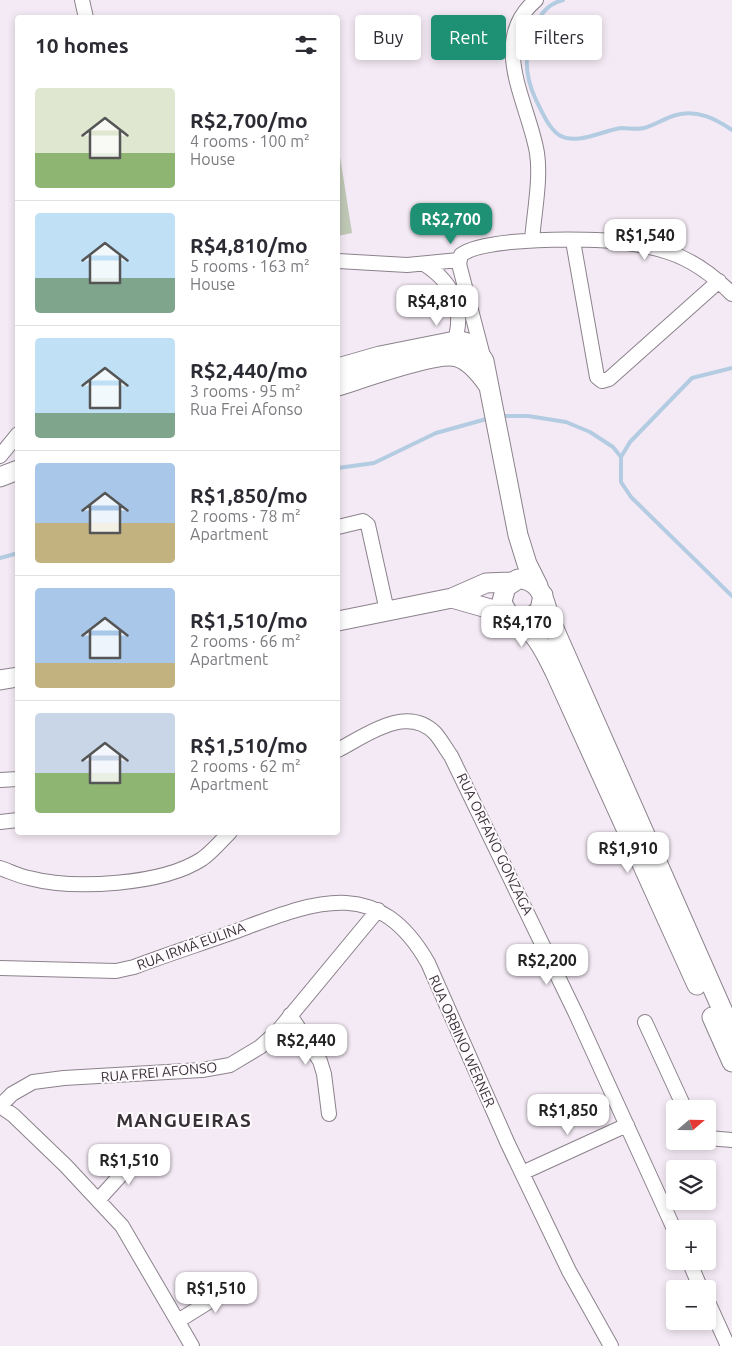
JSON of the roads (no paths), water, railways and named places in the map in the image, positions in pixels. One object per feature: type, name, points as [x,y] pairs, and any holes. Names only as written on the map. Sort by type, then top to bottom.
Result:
[{"type":"street","points":[[532,240],[538,154],[518,89],[513,50],[516,28],[521,16],[536,0]]},
{"type":"street","points":[[732,294],[719,281],[694,264],[669,252],[619,242],[532,240],[470,250],[461,255],[459,260],[460,276],[484,361],[518,535],[527,564],[732,1032]]},
{"type":"street","points":[[573,241],[597,377],[602,381],[609,379],[719,281]]},
{"type":"street","points":[[340,262],[424,264],[459,260]]},
{"type":"street","points":[[424,264],[436,271],[454,293],[459,321],[452,349]]},
{"type":"street","points":[[340,368],[359,371],[452,349],[462,340],[471,344],[484,361]]},
{"type":"street","points":[[452,349],[469,364],[491,393]]},
{"type":"street","points":[[340,385],[359,371]]},
{"type":"street","points":[[0,456],[15,438]]},
{"type":"street","points":[[0,477],[15,471]]},
{"type":"street","points":[[0,489],[15,485]]},
{"type":"street","points":[[340,526],[364,521],[368,525],[387,611]]},
{"type":"street","points":[[518,535],[519,554],[513,581],[506,587],[502,601],[511,616],[522,622],[536,638],[555,672],[732,1062]]},
{"type":"street","points":[[341,624],[387,611],[452,598],[481,584],[499,581],[525,579],[540,590],[543,603],[536,615],[529,619],[511,616],[452,598]]},
{"type":"street","points":[[0,680],[15,678]]},
{"type":"street","name":"RUA ORFANO GONZAGA","points":[[340,749],[385,725],[409,721],[434,733],[451,756],[472,794],[670,1220]]},
{"type":"street","points":[[0,780],[15,779]]},
{"type":"street","points":[[0,822],[15,820]]},
{"type":"street","points":[[0,868],[29,878],[65,883],[125,882],[162,875],[201,859],[227,835]]},
{"type":"street","name":"RUA IRMÃ EULINA","points":[[0,968],[116,971],[134,967],[300,908],[339,901],[378,910]]},
{"type":"street","name":"RUA FREI AFONSO","points":[[0,1106],[12,1094],[33,1082],[64,1078],[202,1070],[230,1065],[260,1047],[277,1032],[378,910]]},
{"type":"street","name":"RUA ORBINO WERNER","points":[[378,910],[408,932],[428,963],[522,1173],[569,1271],[611,1346]]},
{"type":"street","points":[[290,1015],[320,1061],[324,1074],[329,1114]]},
{"type":"street","points":[[645,1022],[681,1100]]},
{"type":"street","points":[[0,1106],[13,1115],[99,1199],[122,1226],[192,1346]]},
{"type":"street","points":[[522,1173],[627,1125]]},
{"type":"street","points":[[716,1139],[732,1140]]},
{"type":"street","points":[[99,1199],[138,1155]]},
{"type":"street","points":[[178,1321],[239,1283]]},
{"type":"street","points":[[716,1317],[727,1337]]},
{"type":"waterway","points":[[563,0],[551,5],[539,18],[527,52],[528,76],[533,92],[546,119],[559,135],[574,139],[615,129],[641,129],[684,113],[706,116],[732,130]]},
{"type":"waterway","points":[[621,457],[630,442],[692,378],[732,368]]},
{"type":"waterway","points":[[499,416],[528,416],[566,422],[590,432],[613,447],[621,457],[621,482],[631,497],[732,596]]},
{"type":"waterway","points":[[340,468],[374,463],[436,433],[490,418]]},
{"type":"waterway","points":[[0,558],[15,554]]},
{"type":"district","name":"MANGUEIRAS","points":[[184,1120]]}]
